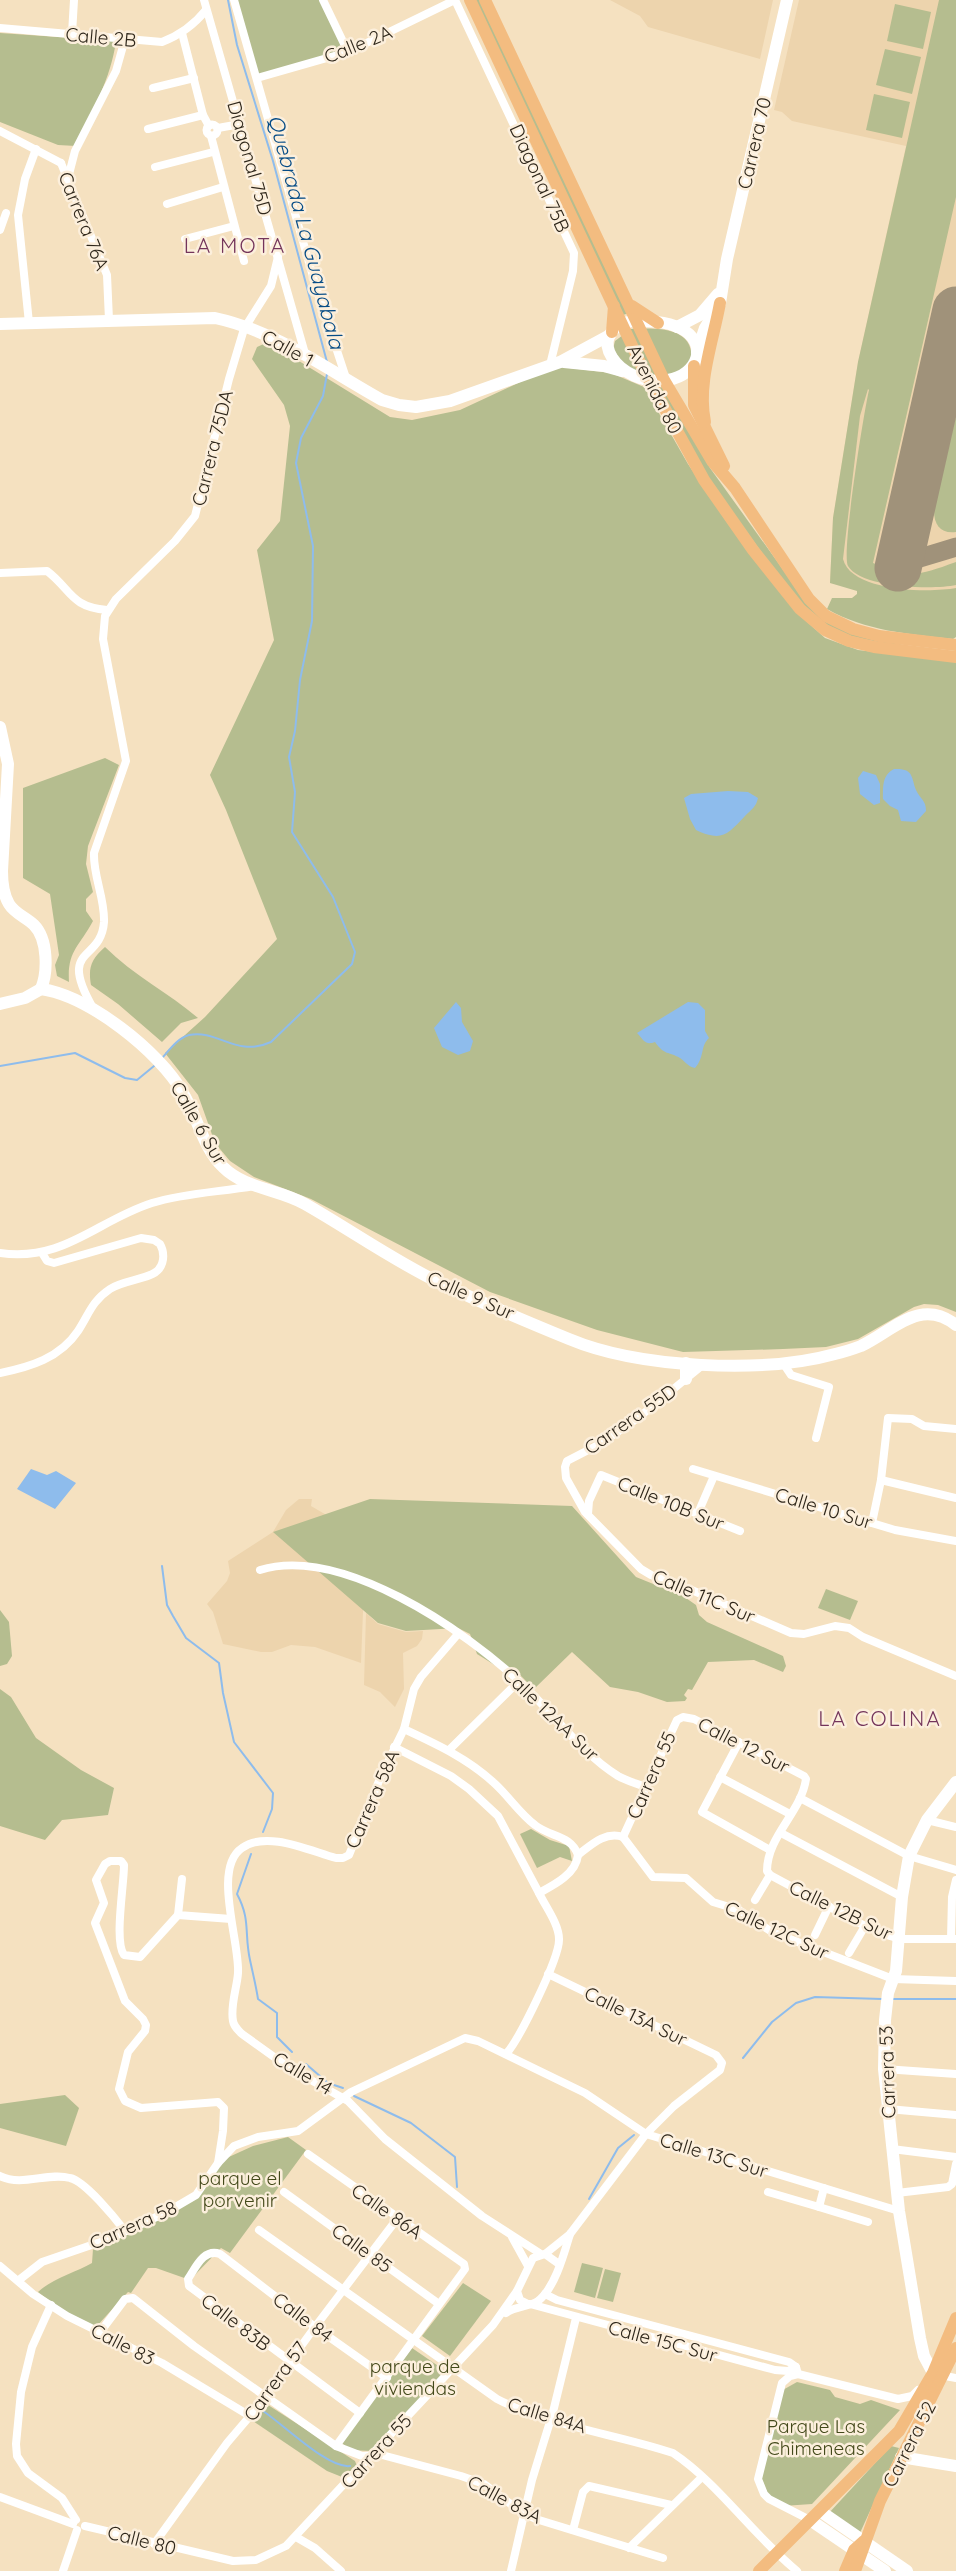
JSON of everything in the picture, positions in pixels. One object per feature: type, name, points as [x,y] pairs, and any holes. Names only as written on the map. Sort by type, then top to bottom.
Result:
[{"type":"main road","name":"Avenida 80","points":[[470,0],[487,51],[538,143],[614,303],[630,322],[712,461],[735,488],[809,599],[826,616],[863,632],[954,647]]},
{"type":"main road","name":"Avenida 80","points":[[485,0],[628,303],[630,322],[648,379],[691,460],[715,498],[760,559],[808,617],[825,630],[857,643],[954,647]]},
{"type":"main road","name":"Carrera 70","points":[[694,366],[705,328],[720,303],[721,287],[787,0]]},
{"type":"main road","points":[[522,139],[538,143]]},
{"type":"main road","points":[[564,231],[581,234]]},
{"type":"main road","name":"Carrera 70","points":[[677,327],[695,319],[707,309],[721,287]]},
{"type":"main road","points":[[614,303],[609,345],[611,357],[625,372]]},
{"type":"main road","points":[[628,303],[658,323]]},
{"type":"main road","points":[[707,430],[703,411],[704,380],[720,303]]},
{"type":"main road","name":"Calle 1","points":[[0,324],[205,317],[246,326],[391,403],[416,407],[472,394],[555,363],[630,322]]},
{"type":"main road","points":[[630,322],[677,327],[690,336],[697,352]]},
{"type":"main road","name":"Calle 1","points":[[555,363],[604,366],[648,379],[664,380]]},
{"type":"main road","points":[[694,366],[694,405],[735,488]]},
{"type":"main road","points":[[664,380],[684,375],[694,366]]},
{"type":"main road","points":[[0,727],[8,764],[3,889],[11,907],[34,924],[41,936],[45,970],[41,989],[25,998],[0,1004]]},
{"type":"main road","name":"Calle 6 Sur","points":[[41,989],[56,992],[96,1012],[160,1060],[183,1092],[220,1165],[238,1178],[256,1186]]},
{"type":"main road","name":"Calle 9 Sur","points":[[256,1186],[302,1202],[438,1282],[572,1340],[616,1355],[652,1361],[704,1364],[783,1363],[827,1356],[861,1346],[912,1317],[939,1315],[956,1325]]},
{"type":"main road","points":[[686,1363],[686,1379]]},
{"type":"main road","name":"Carrera 53","points":[[944,2376],[923,2356],[899,2211],[884,2069],[888,1998],[900,1939],[902,1897],[909,1856],[927,1820],[956,1782]]},
{"type":"main road","name":"Carrera 52","points":[[944,2376],[956,2318]]},
{"type":"main road","name":"Carrera 52","points":[[845,2571],[860,2549],[901,2457],[956,2348]]},
{"type":"main road","points":[[759,2571],[899,2431],[944,2376]]},
{"type":"main road","points":[[901,2457],[956,2466]]},
{"type":"main road","points":[[820,2511],[885,2571]]},
{"type":"main road","points":[[810,2521],[907,2571]]},
{"type":"main road","name":"Carrera 52","points":[[855,2571],[860,2549]]},
{"type":"street","points":[[72,34],[74,0]]},
{"type":"street","name":"Diagonal 75D","points":[[204,0],[307,357]]},
{"type":"street","points":[[234,0],[316,287],[346,380]]},
{"type":"street","points":[[323,0],[348,51]]},
{"type":"street","name":"Calle 2A","points":[[257,78],[348,51],[455,0]]},
{"type":"street","name":"Diagonal 75B","points":[[455,0],[487,51],[522,139],[575,253],[555,363]]},
{"type":"street","name":"Calle 2B","points":[[0,28],[162,42],[182,33],[206,10]]},
{"type":"street","points":[[196,22],[210,22]]},
{"type":"street","points":[[182,33],[203,115],[216,135],[211,135],[214,152],[244,261]]},
{"type":"street","points":[[68,179],[75,151],[116,71],[125,39]]},
{"type":"street","points":[[153,88],[194,78]]},
{"type":"street","points":[[148,129],[203,115]]},
{"type":"street","points":[[213,127],[240,124]]},
{"type":"street","points":[[0,131],[61,163],[75,151]]},
{"type":"street","points":[[29,323],[18,215],[25,179],[36,149]]},
{"type":"street","points":[[155,167],[214,152]]},
{"type":"street","name":"Carrera 76A","points":[[61,163],[107,275],[109,320]]},
{"type":"street","points":[[167,204],[223,187]]},
{"type":"street","points":[[0,230],[3,212],[18,215]]},
{"type":"street","points":[[185,239],[234,226]]},
{"type":"street","name":"Carrera 75DA","points":[[107,610],[175,541],[195,516],[229,379],[246,326],[271,286],[278,257]]},
{"type":"street","points":[[0,573],[47,571],[74,599],[91,608],[107,610],[103,621],[103,639],[126,757],[94,852],[94,867],[104,911],[102,931],[98,940],[83,956],[78,970],[82,989],[96,1012]]},
{"type":"street","name":"Calle 9 Sur","points":[[0,1253],[42,1253],[150,1204],[185,1195],[256,1186]]},
{"type":"street","points":[[0,1373],[47,1359],[65,1347],[78,1331],[90,1307],[104,1293],[122,1282],[153,1274],[160,1267],[163,1257],[160,1244],[145,1238],[54,1263],[47,1261],[42,1253]]},
{"type":"street","points":[[783,1363],[790,1375],[827,1385],[829,1389],[816,1438]]},
{"type":"street","name":"Carrera 55D","points":[[566,1478],[567,1461],[600,1444],[638,1419],[704,1364]]},
{"type":"street","points":[[872,1523],[881,1480],[888,1418],[912,1419],[924,1426],[956,1429]]},
{"type":"street","name":"Calle 10 Sur","points":[[693,1469],[872,1523],[956,1541]]},
{"type":"street","name":"Calle 10B Sur","points":[[586,1507],[601,1475],[740,1531]]},
{"type":"street","points":[[698,1513],[714,1476]]},
{"type":"street","name":"Calle 11C Sur","points":[[566,1478],[586,1507],[631,1559],[650,1575],[799,1634],[835,1626],[849,1628],[863,1637],[956,1676]]},
{"type":"street","points":[[881,1480],[956,1498]]},
{"type":"street","name":"Calle 12AA Sur","points":[[260,1570],[274,1565],[301,1564],[341,1573],[422,1608],[519,1681],[601,1763],[619,1776],[647,1788]]},
{"type":"street","name":"Carrera 58A","points":[[239,1850],[250,1843],[278,1842],[336,1858],[349,1855],[394,1747],[404,1730],[414,1689],[458,1634]]},
{"type":"street","points":[[449,1750],[519,1681]]},
{"type":"street","name":"Carrera 55","points":[[623,1837],[674,1726],[683,1717]]},
{"type":"street","name":"Calle 12 Sur","points":[[683,1717],[694,1719],[804,1776],[806,1783],[800,1798]]},
{"type":"street","points":[[404,1730],[449,1750],[494,1782],[536,1825],[575,1846],[577,1861],[564,1878],[539,1893]]},
{"type":"street","points":[[739,1742],[702,1812],[770,1850]]},
{"type":"street","points":[[394,1747],[451,1776],[498,1816],[539,1893],[560,1940],[548,1974],[506,2054]]},
{"type":"street","points":[[720,1777],[790,1814]]},
{"type":"street","points":[[755,1900],[770,1875],[767,1871],[770,1850],[800,1798],[909,1856],[956,1870]]},
{"type":"street","points":[[927,1820],[956,1827]]},
{"type":"street","points":[[781,1833],[902,1897]]},
{"type":"street","points":[[578,1855],[607,1836],[623,1837]]},
{"type":"street","name":"Calle 12C Sur","points":[[623,1837],[653,1877],[686,1878],[713,1902],[739,1910],[772,1931],[893,1979],[956,1981]]},
{"type":"street","name":"Calle 14","points":[[239,1850],[231,1862],[230,1870],[231,1919],[238,1970],[232,2020],[236,2028],[288,2067],[342,2097],[385,2139],[482,2216],[511,2234]]},
{"type":"street","points":[[182,1879],[178,1916],[140,1957],[124,1955],[120,1949],[124,1865],[121,1861],[110,1861],[96,1880],[104,1903],[95,1923],[125,2001],[144,2019],[146,2025],[145,2032],[128,2052],[120,2080],[121,2096],[125,2101],[141,2108],[218,2102],[224,2108],[225,2120],[218,2163]]},
{"type":"street","name":"Calle 12B Sur","points":[[770,1875],[865,1926],[900,1939],[953,1939]]},
{"type":"street","points":[[953,1939],[952,1897],[956,1880]]},
{"type":"street","points":[[815,1935],[829,1906]]},
{"type":"street","points":[[178,1916],[231,1919]]},
{"type":"street","points":[[849,1953],[865,1926]]},
{"type":"street","name":"Calle 13A Sur","points":[[548,1974],[716,2054],[722,2063],[720,2070],[674,2106],[646,2134]]},
{"type":"street","name":"Carrera 58","points":[[19,2280],[42,2262],[108,2239],[196,2196],[218,2163],[234,2146],[249,2140],[298,2131],[342,2097],[465,2038]]},
{"type":"street","name":"Calle 13C Sur","points":[[465,2038],[472,2038],[585,2093],[646,2134],[899,2211]]},
{"type":"street","points":[[884,2069],[956,2074]]},
{"type":"street","points":[[888,2109],[956,2115]]},
{"type":"street","points":[[528,2266],[533,2258],[570,2234],[646,2134]]},
{"type":"street","points":[[892,2149],[956,2157]]},
{"type":"street","name":"Calle 86A","points":[[308,2154],[464,2264],[466,2269],[439,2304]]},
{"type":"street","points":[[897,2193],[948,2187],[952,2184],[956,2164]]},
{"type":"street","points":[[0,2176],[18,2180],[61,2177],[78,2181],[125,2231]]},
{"type":"street","points":[[819,2207],[824,2188]]},
{"type":"street","points":[[768,2192],[868,2222]]},
{"type":"street","name":"Calle 85","points":[[284,2193],[439,2304]]},
{"type":"street","name":"Carrera 57","points":[[154,2544],[314,2326],[397,2219]]},
{"type":"street","name":"Calle 84A","points":[[259,2230],[497,2399],[517,2409],[673,2453],[688,2463],[775,2554],[797,2571]]},
{"type":"street","points":[[511,2234],[559,2264]]},
{"type":"street","points":[[511,2234],[528,2266]]},
{"type":"street","points":[[545,2294],[553,2281],[570,2234]]},
{"type":"street","name":"Calle 83B","points":[[220,2254],[206,2254],[188,2279],[189,2286],[360,2413]]},
{"type":"street","name":"Calle 84","points":[[220,2254],[387,2378]]},
{"type":"street","name":"Carrera 55","points":[[240,2561],[256,2560],[296,2537],[498,2319],[517,2291],[528,2266]]},
{"type":"street","name":"Calle 83","points":[[1,2270],[19,2280],[33,2294],[79,2322],[162,2364],[250,2416]]},
{"type":"street","points":[[517,2291],[520,2300],[529,2304]]},
{"type":"street","name":"Carrera 55","points":[[498,2319],[517,2306],[529,2304],[545,2294]]},
{"type":"street","name":"Calle 15C Sur","points":[[545,2294],[556,2300],[789,2362],[797,2371]]},
{"type":"street","name":"Calle 83A","points":[[101,2331],[125,2299],[133,2298],[263,2398],[337,2446],[362,2456],[382,2455],[461,2476],[484,2484],[524,2514],[663,2558]]},
{"type":"street","points":[[337,2446],[439,2304]]},
{"type":"street","name":"Calle 15C Sur","points":[[529,2304],[775,2370],[797,2371],[898,2399],[912,2396],[944,2376]]},
{"type":"street","points":[[51,2305],[32,2347],[21,2392],[16,2444],[17,2456],[28,2473],[62,2498],[78,2525],[62,2571]]},
{"type":"street","points":[[511,2571],[531,2480],[551,2419],[576,2318]]},
{"type":"street","points":[[775,2370],[782,2383],[758,2479],[769,2499],[810,2521]]},
{"type":"street","points":[[782,2383],[797,2371]]},
{"type":"street","points":[[629,2548],[702,2477]]},
{"type":"street","points":[[573,2530],[583,2492],[589,2486],[671,2505]]},
{"type":"street","name":"Calle 80","points":[[0,2497],[78,2525],[240,2561]]},
{"type":"street","points":[[296,2537],[315,2548],[341,2571]]},
{"type":"street","points":[[321,2571],[329,2561]]},
{"type":"shaded area","points":[[610,0],[773,0],[760,59],[648,27],[640,16]]},
{"type":"shaded area","points":[[799,0],[956,0],[956,600],[830,583],[833,518],[858,362],[906,146],[792,121],[782,112],[774,110]]},
{"type":"shaded area","points":[[299,1499],[312,1499],[311,1506],[335,1520],[322,1574],[334,1583],[364,1586],[361,1663],[315,1647],[291,1645],[272,1652],[261,1652],[223,1644],[213,1612],[207,1604],[227,1581],[230,1573],[228,1561],[273,1532],[286,1510]]},
{"type":"shaded area","points":[[366,1613],[378,1624],[406,1632],[423,1631],[417,1646],[403,1653],[404,1689],[395,1707],[380,1692],[364,1685]]},
{"type":"green space","points":[[234,0],[323,0],[348,52],[257,78]]},
{"type":"green space","points":[[474,0],[481,0],[629,313],[623,315]]},
{"type":"green space","points":[[939,0],[956,0],[956,197],[873,563],[914,573],[956,562],[956,585],[898,586],[867,579],[848,566],[850,511],[868,389],[860,416],[843,559],[849,570],[875,584],[910,590],[956,588],[956,637],[953,639],[872,627],[827,609],[832,598],[852,598],[857,594],[857,591],[830,583],[833,518],[858,362]]},
{"type":"green space","points":[[895,4],[931,12],[923,49],[887,41]]},
{"type":"green space","points":[[0,33],[116,41],[105,82],[76,146],[58,145],[0,122]]},
{"type":"green space","points":[[885,49],[921,57],[912,94],[876,85]]},
{"type":"green space","points":[[874,94],[910,102],[902,138],[866,130]]},
{"type":"green space","points":[[631,329],[667,330],[683,337],[691,351],[689,364],[682,371],[666,375],[640,372],[626,366],[613,349],[615,341]]},
{"type":"green space","points":[[268,342],[390,417],[412,420],[460,410],[533,376],[561,367],[611,373],[644,387],[688,464],[726,521],[795,611],[825,638],[858,650],[956,662],[956,1312],[938,1305],[924,1304],[858,1339],[826,1347],[683,1352],[597,1330],[490,1292],[311,1199],[254,1177],[230,1161],[215,1143],[198,1095],[165,1053],[205,1017],[277,939],[210,775],[274,640],[257,550],[280,521],[290,426],[284,405],[252,359],[257,347]]},
{"type":"green space","points":[[663,387],[710,468],[807,603],[911,649],[840,634],[802,607],[706,477],[657,388]]},
{"type":"green space","points":[[956,415],[956,532],[946,532],[939,528],[934,511]]},
{"type":"green space","points":[[105,758],[119,765],[88,846],[86,864],[93,892],[86,899],[86,911],[93,921],[72,956],[69,982],[57,976],[55,965],[59,955],[50,894],[23,878],[23,788]]},
{"type":"green space","points":[[105,947],[198,1018],[181,1023],[162,1042],[91,985],[92,964]]},
{"type":"green space","points":[[370,1499],[572,1506],[636,1577],[683,1596],[696,1605],[699,1615],[707,1622],[783,1656],[786,1666],[783,1672],[754,1660],[708,1662],[692,1690],[688,1689],[684,1695],[687,1698],[685,1701],[667,1702],[638,1692],[610,1687],[572,1652],[534,1689],[516,1671],[510,1678],[477,1654],[470,1634],[458,1628],[406,1631],[378,1623],[273,1532]]},
{"type":"green space","points":[[826,1589],[858,1601],[850,1620],[818,1608]]},
{"type":"green space","points":[[0,1610],[9,1622],[12,1656],[7,1664],[0,1666]]},
{"type":"green space","points":[[0,1689],[11,1697],[36,1738],[81,1770],[114,1788],[108,1815],[62,1820],[45,1840],[0,1826]]},
{"type":"green space","points":[[531,1829],[550,1840],[569,1846],[572,1861],[560,1857],[537,1868],[520,1834]]},
{"type":"green space","points":[[65,2095],[79,2108],[66,2146],[0,2128],[0,2104]]},
{"type":"green space","name":"parque el porvenir","points":[[288,2137],[306,2150],[230,2253],[221,2248],[190,2280],[156,2268],[148,2268],[131,2293],[128,2292],[96,2327],[68,2315],[38,2292],[92,2263],[93,2249],[199,2196],[220,2161],[253,2146]]},
{"type":"green space","points":[[582,2263],[603,2268],[595,2298],[574,2292]]},
{"type":"green space","points":[[605,2269],[621,2273],[613,2302],[597,2298]]},
{"type":"green space","points":[[463,2283],[491,2301],[450,2356],[422,2336]]},
{"type":"green space","name":"parque de viviendas","points":[[412,2348],[447,2372],[372,2451],[349,2450],[341,2442]]},
{"type":"green space","name":"Parque Las Chimeneas","points":[[797,2382],[830,2390],[835,2397],[860,2404],[871,2400],[900,2410],[812,2504],[783,2506],[768,2495],[761,2477],[781,2391]]},
{"type":"green space","points":[[265,2403],[355,2461],[357,2466],[342,2477],[327,2471],[253,2421]]},
{"type":"green space","name":"Parque Las Chimeneas","points":[[891,2446],[899,2448],[859,2535],[828,2514]]},
{"type":"water","points":[[894,769],[905,770],[911,774],[916,790],[925,804],[926,811],[916,822],[901,821],[898,810],[883,799],[885,778]]},
{"type":"water","points":[[863,771],[876,775],[880,784],[880,803],[874,805],[860,794],[858,778]]},
{"type":"water","points":[[748,792],[758,798],[753,808],[724,835],[712,836],[696,830],[684,798],[691,794]]},
{"type":"water","points":[[456,1002],[461,1008],[462,1022],[473,1041],[470,1051],[458,1055],[442,1047],[434,1028]]},
{"type":"water","points":[[688,1002],[698,1003],[705,1010],[705,1031],[709,1038],[695,1068],[664,1051],[655,1042],[646,1042],[637,1033]]},
{"type":"water","points":[[31,1469],[47,1475],[56,1471],[76,1483],[55,1509],[17,1489]]},
{"type":"waterway","name":"Quebrada La Guayabala","points":[[228,0],[237,45],[273,161],[327,362]]},
{"type":"waterway","name":"Quebrada La Guayabala","points":[[163,1057],[178,1041],[189,1035],[209,1036],[248,1047],[271,1042],[352,964],[355,952],[333,897],[292,832],[295,792],[289,757],[312,621],[313,546],[296,463],[301,438],[323,396],[327,374]]},
{"type":"waterway","name":"Quebrada La Guayabala","points":[[0,1066],[75,1053],[125,1078],[137,1080],[154,1066]]},
{"type":"waterway","points":[[162,1566],[167,1605],[186,1638],[219,1663],[234,1742],[273,1793],[272,1809],[263,1832]]},
{"type":"waterway","points":[[251,1854],[237,1894],[246,1919],[248,1950],[258,1999],[277,2013],[277,2037],[292,2052]]},
{"type":"waterway","points":[[743,2058],[772,2022],[796,2003],[815,1997],[882,1999]]},
{"type":"waterway","points":[[891,1999],[956,1999]]},
{"type":"waterway","points":[[306,2064],[328,2083],[343,2088]]},
{"type":"waterway","points":[[354,2096],[411,2123],[455,2157],[457,2187]]},
{"type":"waterway","points":[[589,2199],[618,2148],[634,2135]]},
{"type":"waterway","points":[[263,2411],[318,2453],[341,2465],[350,2466]]},
{"type":"taxiway","points":[[904,541],[908,553],[920,558],[956,547]]},
{"type":"runway","points":[[898,568],[956,310]]},
{"type":"district","name":"LA MOTA","points":[[235,246]]},
{"type":"district","name":"LA COLINA","points":[[880,1719]]}]
